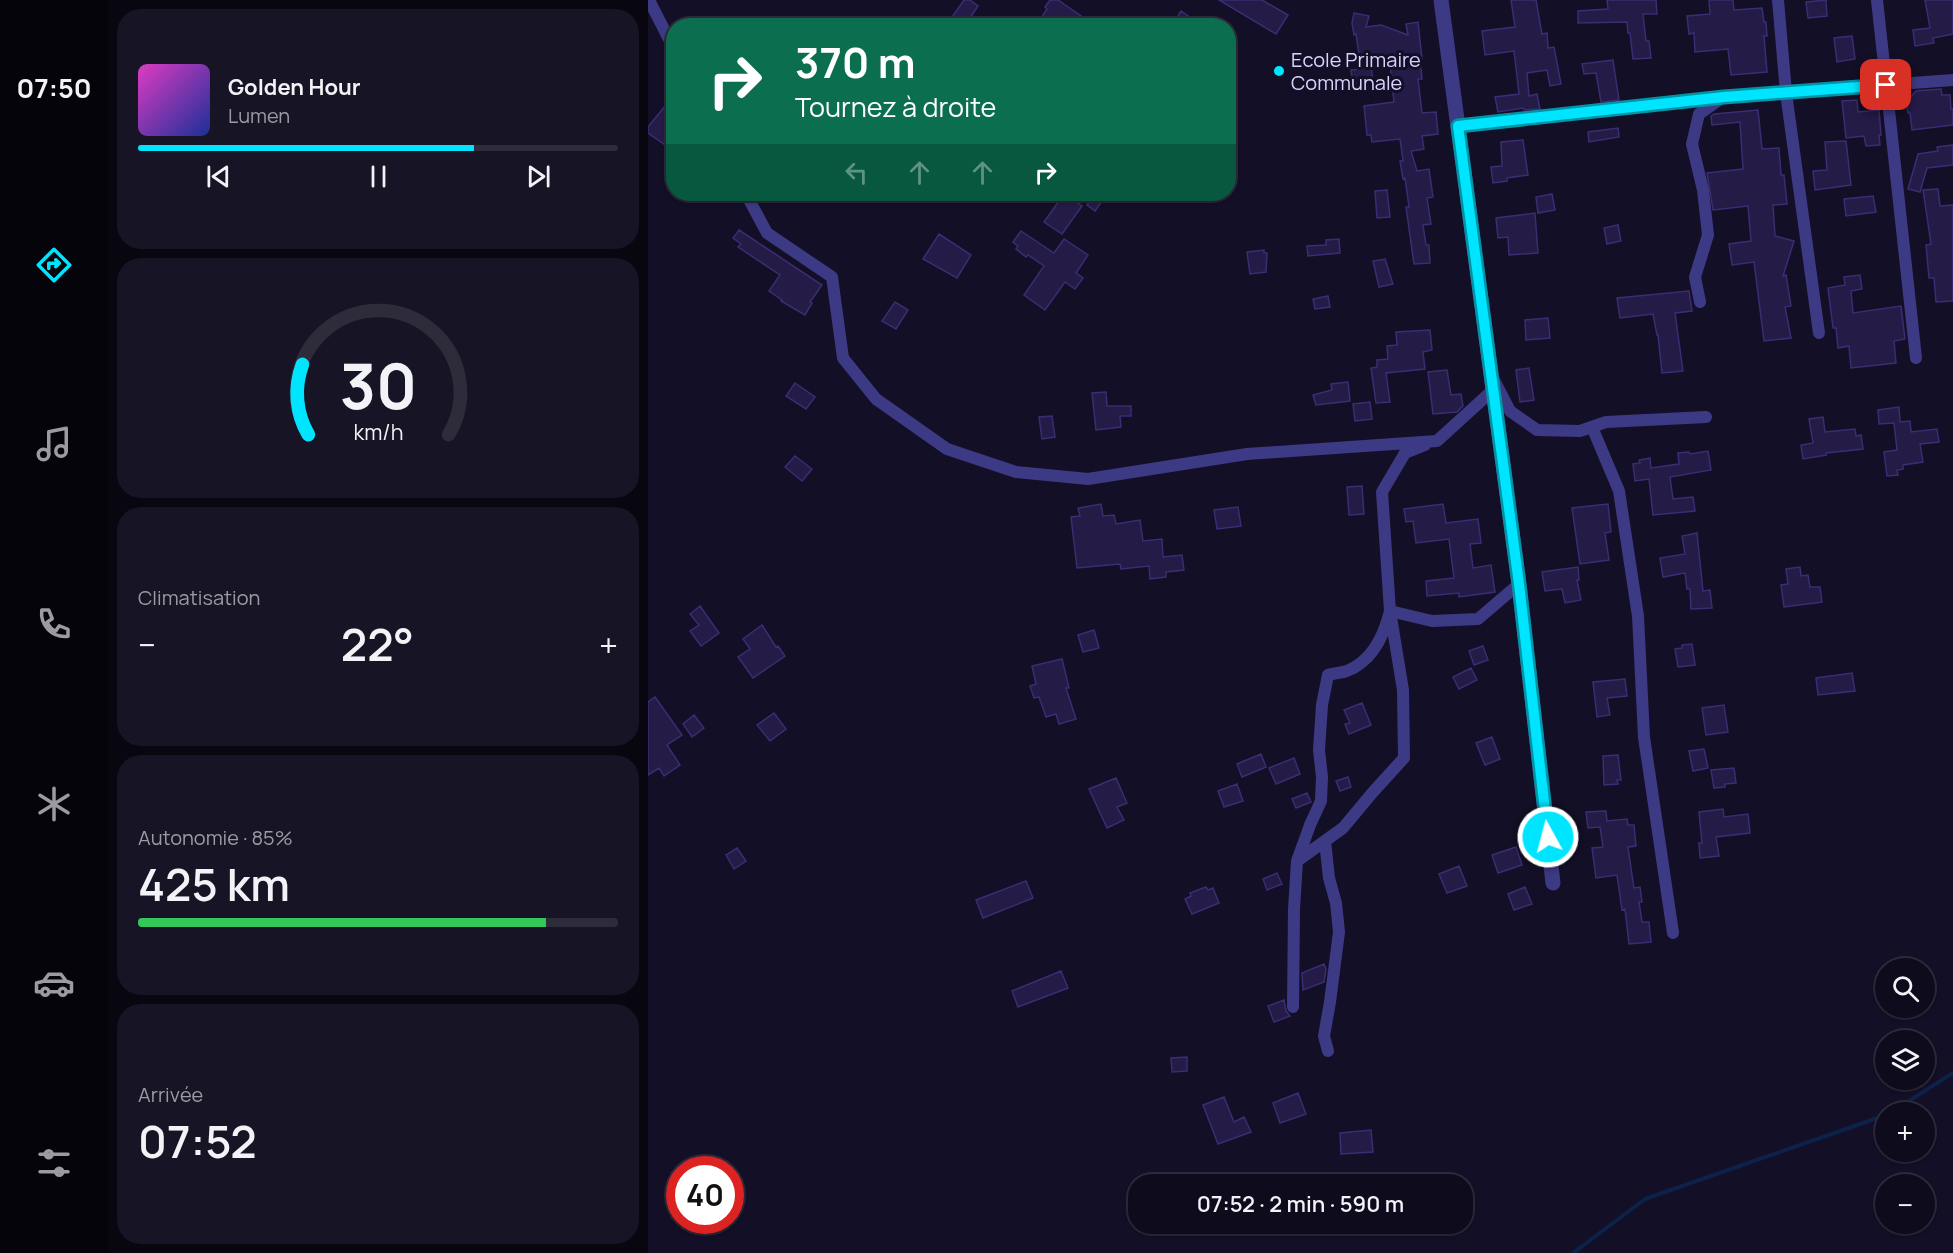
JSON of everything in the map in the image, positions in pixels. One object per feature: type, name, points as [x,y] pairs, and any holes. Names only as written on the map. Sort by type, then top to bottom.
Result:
[{"type":"street","points":[[649,0],[666,33]]},
{"type":"street","points":[[1441,0],[1519,584],[1553,883]]},
{"type":"street","points":[[1778,0],[1786,93],[1819,333]]},
{"type":"street","points":[[1877,0],[1916,358]]},
{"type":"street","points":[[1458,126],[1724,97],[1953,80]]},
{"type":"street","points":[[1700,302],[1695,277],[1708,235],[1703,190],[1692,144],[1699,114],[1724,97]]},
{"type":"street","points":[[750,201],[767,233],[832,277],[843,358],[876,399],[947,449],[1016,471],[1088,479],[1247,454],[1437,441]]},
{"type":"street","points":[[1491,373],[1509,411],[1537,430],[1580,432],[1606,422],[1706,417]]},
{"type":"street","points":[[1297,861],[1343,828],[1404,758],[1402,690],[1390,611],[1382,492],[1405,453],[1437,441],[1493,390]]},
{"type":"street","points":[[1592,427],[1619,491],[1638,616],[1644,737],[1673,933]]},
{"type":"street","points":[[1390,611],[1432,621],[1478,619],[1519,584]]},
{"type":"street","points":[[1293,1007],[1297,861],[1321,801],[1322,777],[1319,750],[1322,705],[1328,675],[1346,672],[1367,659],[1386,628],[1390,611]]},
{"type":"street","points":[[1326,841],[1329,878],[1336,903],[1339,932],[1324,1036],[1328,1051]]},
{"type":"building","points":[[964,0],[970,0],[978,6],[970,18],[952,18]]},
{"type":"building","points":[[1050,0],[1058,0],[1081,16],[1080,18],[1041,18],[1047,9],[1045,7]]},
{"type":"building","points":[[1219,0],[1262,0],[1288,15],[1276,34]]},
{"type":"building","points":[[1511,0],[1536,0],[1542,34],[1547,33],[1548,48],[1554,47],[1561,84],[1550,86],[1547,70],[1527,73],[1529,96],[1537,94],[1540,109],[1524,110],[1523,108],[1498,112],[1495,97],[1519,94],[1514,51],[1485,55],[1482,31],[1515,27]]},
{"type":"building","points":[[1607,0],[1656,0],[1657,14],[1643,14],[1646,41],[1649,41],[1651,58],[1633,59],[1627,22],[1578,23],[1578,11],[1608,9]]},
{"type":"building","points":[[1709,0],[1733,0],[1734,10],[1762,8],[1764,22],[1766,22],[1767,36],[1764,36],[1767,72],[1731,75],[1728,49],[1695,52],[1694,33],[1689,34],[1687,16],[1710,14]]},
{"type":"building","points":[[1826,0],[1827,16],[1808,18],[1806,2]]},
{"type":"building","points":[[1925,0],[1953,0],[1953,34],[1933,38],[1934,43],[1915,46],[1913,30],[1930,28]]},
{"type":"building","points":[[1181,11],[1191,18],[1177,18]]},
{"type":"building","points":[[1354,13],[1369,16],[1366,27],[1381,25],[1408,35],[1406,24],[1418,22],[1422,79],[1418,79],[1422,113],[1436,112],[1438,134],[1422,136],[1424,149],[1411,151],[1417,171],[1429,169],[1433,197],[1427,198],[1431,224],[1423,225],[1426,245],[1429,245],[1430,263],[1414,264],[1406,207],[1409,207],[1400,161],[1403,161],[1400,139],[1372,142],[1371,135],[1367,135],[1364,106],[1394,102],[1390,63],[1371,65],[1373,82],[1353,84],[1351,70],[1361,69],[1356,34],[1354,35],[1352,23]]},
{"type":"building","points":[[1852,36],[1855,59],[1837,62],[1834,38]]},
{"type":"building","points":[[1613,60],[1619,100],[1601,102],[1596,73],[1584,74],[1582,64]]},
{"type":"building","points":[[1941,89],[1942,95],[1950,95],[1953,125],[1912,130],[1906,102],[1916,91]]},
{"type":"building","points":[[1857,100],[1858,112],[1879,110],[1880,145],[1866,146],[1864,136],[1846,138],[1842,101]]},
{"type":"building","points":[[666,105],[666,145],[648,133],[648,127]]},
{"type":"building","points":[[1758,110],[1762,149],[1779,148],[1781,175],[1784,175],[1787,204],[1773,205],[1775,236],[1794,241],[1783,276],[1786,275],[1791,306],[1785,307],[1791,338],[1764,341],[1754,262],[1732,265],[1729,244],[1751,241],[1748,206],[1713,210],[1707,173],[1743,169],[1740,122],[1712,125],[1711,116]]},
{"type":"building","points":[[1618,128],[1619,137],[1589,142],[1588,132]]},
{"type":"building","points":[[1523,140],[1528,175],[1493,183],[1491,167],[1502,166],[1501,142]]},
{"type":"building","points":[[1846,141],[1851,185],[1815,190],[1813,171],[1827,170],[1825,142]]},
{"type":"building","points":[[1953,145],[1953,165],[1927,168],[1920,192],[1908,189],[1918,154],[1938,151],[1937,147]]},
{"type":"building","points":[[1938,189],[1940,206],[1953,205],[1953,301],[1936,302],[1934,278],[1929,278],[1926,245],[1931,244],[1923,190]]},
{"type":"building","points":[[1387,190],[1390,217],[1377,218],[1375,191]]},
{"type":"building","points":[[1552,194],[1555,210],[1538,213],[1536,197]]},
{"type":"building","points":[[1873,196],[1876,212],[1846,216],[1844,199]]},
{"type":"building","points":[[1059,201],[1074,201],[1082,206],[1062,234],[1044,222]]},
{"type":"building","points":[[1090,201],[1102,201],[1095,211],[1087,205]]},
{"type":"building","points":[[1535,213],[1538,253],[1509,255],[1508,237],[1498,238],[1496,218]]},
{"type":"building","points":[[1618,225],[1621,241],[1607,244],[1604,228]]},
{"type":"building","points":[[739,230],[822,285],[810,302],[812,303],[805,315],[769,291],[780,275],[738,247],[741,244],[733,238]]},
{"type":"building","points":[[1021,231],[1054,253],[1064,239],[1088,255],[1076,273],[1083,278],[1075,289],[1065,282],[1045,310],[1024,295],[1044,266],[1016,249],[1018,246],[1013,242]]},
{"type":"building","points":[[939,234],[971,255],[957,278],[923,259]]},
{"type":"building","points":[[1339,239],[1340,253],[1308,256],[1307,246],[1326,245],[1326,240]]},
{"type":"building","points":[[1264,250],[1264,253],[1267,253],[1266,272],[1250,274],[1247,252]]},
{"type":"building","points":[[1385,259],[1393,284],[1379,287],[1373,261]]},
{"type":"building","points":[[1860,275],[1862,289],[1851,291],[1853,313],[1901,306],[1905,339],[1894,341],[1896,363],[1851,368],[1849,346],[1838,348],[1828,288],[1845,285],[1844,277]]},
{"type":"building","points":[[1689,291],[1692,311],[1675,313],[1683,371],[1662,373],[1653,314],[1620,318],[1617,298]]},
{"type":"building","points":[[1328,296],[1330,307],[1315,309],[1313,299]]},
{"type":"building","points":[[895,302],[908,310],[896,329],[882,321]]},
{"type":"building","points":[[1548,318],[1550,338],[1526,340],[1525,320]]},
{"type":"building","points":[[1430,330],[1432,350],[1423,352],[1425,369],[1386,373],[1390,402],[1376,403],[1371,368],[1377,367],[1377,360],[1388,359],[1387,346],[1397,345],[1396,332]]},
{"type":"building","points":[[1529,368],[1534,400],[1520,402],[1516,370]]},
{"type":"building","points":[[1447,370],[1451,395],[1461,394],[1463,406],[1457,412],[1433,414],[1428,372]]},
{"type":"building","points":[[1348,382],[1350,401],[1316,405],[1313,395],[1332,390],[1331,384]]},
{"type":"building","points":[[795,383],[815,397],[806,409],[786,396]]},
{"type":"building","points":[[1106,392],[1107,406],[1131,406],[1131,416],[1120,416],[1121,427],[1096,430],[1092,393]]},
{"type":"building","points":[[1370,402],[1372,419],[1355,421],[1353,404]]},
{"type":"building","points":[[1899,407],[1900,422],[1910,421],[1911,432],[1937,429],[1939,442],[1920,444],[1923,462],[1903,465],[1903,469],[1897,470],[1898,475],[1887,476],[1884,452],[1897,450],[1894,423],[1879,424],[1878,410]]},
{"type":"building","points":[[1052,416],[1055,437],[1042,439],[1039,417]]},
{"type":"building","points":[[1823,417],[1825,432],[1855,429],[1856,436],[1861,435],[1863,449],[1826,453],[1826,455],[1803,459],[1801,445],[1813,443],[1809,419]]},
{"type":"building","points":[[1708,451],[1711,470],[1670,477],[1673,499],[1693,497],[1695,511],[1653,515],[1649,479],[1635,481],[1633,464],[1650,458],[1651,468],[1679,464],[1678,453]]},
{"type":"building","points":[[795,456],[812,469],[802,481],[785,467]]},
{"type":"building","points":[[1362,486],[1364,514],[1349,515],[1347,487]]},
{"type":"building","points":[[1101,504],[1103,516],[1114,515],[1116,524],[1140,520],[1143,541],[1162,539],[1163,557],[1182,555],[1184,570],[1166,572],[1166,577],[1150,579],[1149,566],[1121,569],[1120,564],[1077,568],[1071,517],[1080,516],[1078,508]]},
{"type":"building","points":[[1443,504],[1446,523],[1478,519],[1481,543],[1470,544],[1473,568],[1491,565],[1495,592],[1459,597],[1459,593],[1427,596],[1426,581],[1454,578],[1449,539],[1416,543],[1413,521],[1406,522],[1404,509]]},
{"type":"building","points":[[1608,504],[1611,532],[1605,533],[1609,560],[1580,564],[1572,508]]},
{"type":"building","points":[[1238,507],[1241,526],[1217,529],[1214,510]]},
{"type":"building","points":[[1697,533],[1703,591],[1710,590],[1712,608],[1691,609],[1690,589],[1687,589],[1685,573],[1663,577],[1660,558],[1685,554],[1682,536]]},
{"type":"building","points":[[1578,567],[1579,580],[1577,580],[1581,600],[1565,603],[1562,589],[1545,591],[1542,572]]},
{"type":"building","points":[[1800,567],[1801,576],[1808,575],[1810,587],[1820,587],[1822,602],[1784,607],[1781,585],[1788,584],[1786,569]]},
{"type":"building","points":[[700,606],[719,633],[701,646],[690,631],[699,625],[690,614]]},
{"type":"building","points":[[762,625],[776,647],[778,646],[785,656],[753,678],[738,657],[750,649],[743,639]]},
{"type":"building","points":[[1094,630],[1099,648],[1083,652],[1078,635]]},
{"type":"building","points":[[1692,644],[1695,665],[1678,667],[1675,649],[1682,648],[1682,645]]},
{"type":"building","points":[[1483,646],[1488,660],[1474,665],[1469,651]]},
{"type":"building","points":[[1062,659],[1069,688],[1066,688],[1076,719],[1059,724],[1056,714],[1046,717],[1039,697],[1034,698],[1030,686],[1036,684],[1032,666]]},
{"type":"building","points":[[1471,668],[1477,680],[1459,689],[1453,677]]},
{"type":"building","points":[[1852,673],[1855,691],[1818,695],[1816,678]]},
{"type":"building","points":[[1625,679],[1627,696],[1607,698],[1610,715],[1597,717],[1593,682]]},
{"type":"building","points":[[655,697],[682,735],[667,745],[680,765],[664,776],[659,768],[648,775],[648,702]]},
{"type":"building","points":[[1362,703],[1371,725],[1349,734],[1345,724],[1350,723],[1344,710]]},
{"type":"building","points":[[1724,705],[1728,732],[1706,735],[1702,708]]},
{"type":"building","points":[[774,713],[786,729],[770,741],[757,725]]},
{"type":"building","points":[[694,715],[704,728],[692,737],[683,724]]},
{"type":"building","points":[[1492,737],[1500,759],[1485,765],[1476,743]]},
{"type":"building","points":[[1704,749],[1708,768],[1693,771],[1689,751]]},
{"type":"building","points":[[1261,754],[1266,767],[1242,777],[1237,764]]},
{"type":"building","points":[[1618,755],[1621,780],[1617,780],[1618,784],[1604,785],[1603,756]]},
{"type":"building","points":[[1294,758],[1300,774],[1276,784],[1269,768]]},
{"type":"building","points":[[1734,768],[1736,783],[1714,788],[1711,770]]},
{"type":"building","points":[[1348,777],[1351,787],[1340,791],[1336,781]]},
{"type":"building","points":[[1116,778],[1127,803],[1117,807],[1124,820],[1107,828],[1089,789]]},
{"type":"building","points":[[1237,784],[1243,801],[1224,807],[1218,791]]},
{"type":"building","points":[[1307,793],[1311,802],[1296,808],[1292,799]]},
{"type":"building","points":[[1723,809],[1724,817],[1748,814],[1750,833],[1716,837],[1719,856],[1700,858],[1699,843],[1702,843],[1699,812]]},
{"type":"building","points":[[1606,811],[1607,821],[1627,819],[1628,825],[1634,825],[1636,846],[1628,847],[1633,882],[1634,888],[1640,887],[1642,902],[1639,902],[1642,922],[1649,922],[1651,942],[1629,944],[1625,909],[1622,910],[1617,875],[1596,878],[1592,848],[1603,847],[1600,827],[1588,828],[1586,812]]},
{"type":"building","points":[[1516,847],[1522,865],[1498,873],[1492,855]]},
{"type":"building","points":[[737,848],[746,861],[734,869],[726,855]]},
{"type":"building","points":[[1459,866],[1467,886],[1447,893],[1439,874]]},
{"type":"building","points":[[1277,873],[1282,884],[1267,890],[1263,879]]},
{"type":"building","points":[[1026,881],[1033,898],[983,918],[976,900]]},
{"type":"building","points":[[1206,887],[1208,890],[1213,888],[1219,903],[1192,914],[1185,899],[1191,896],[1190,893]]},
{"type":"building","points":[[1525,887],[1532,904],[1514,910],[1508,894]]},
{"type":"building","points":[[1324,964],[1326,969],[1324,982],[1303,990],[1302,973]]},
{"type":"building","points":[[1061,971],[1068,988],[1018,1007],[1012,991]]},
{"type":"building","points":[[1284,1000],[1286,1011],[1290,1016],[1274,1022],[1268,1006]]},
{"type":"building","points":[[1187,1057],[1187,1071],[1172,1072],[1171,1058]]},
{"type":"building","points":[[1298,1093],[1306,1114],[1280,1123],[1273,1103]]},
{"type":"building","points":[[1224,1097],[1234,1122],[1244,1117],[1251,1132],[1218,1144],[1203,1105]]},
{"type":"building","points":[[1371,1130],[1373,1152],[1341,1154],[1340,1133]]},
{"type":"waterway","points":[[1907,1102],[1953,1073]]},
{"type":"waterway","points":[[1573,1253],[1645,1199],[1875,1119]]},
{"type":"place","name":"Ecole Primaire Communale","points":[[1279,71]]},
{"type":"route","points":[[1548,837],[1519,584],[1458,126],[1724,97],[1886,85]]}]
